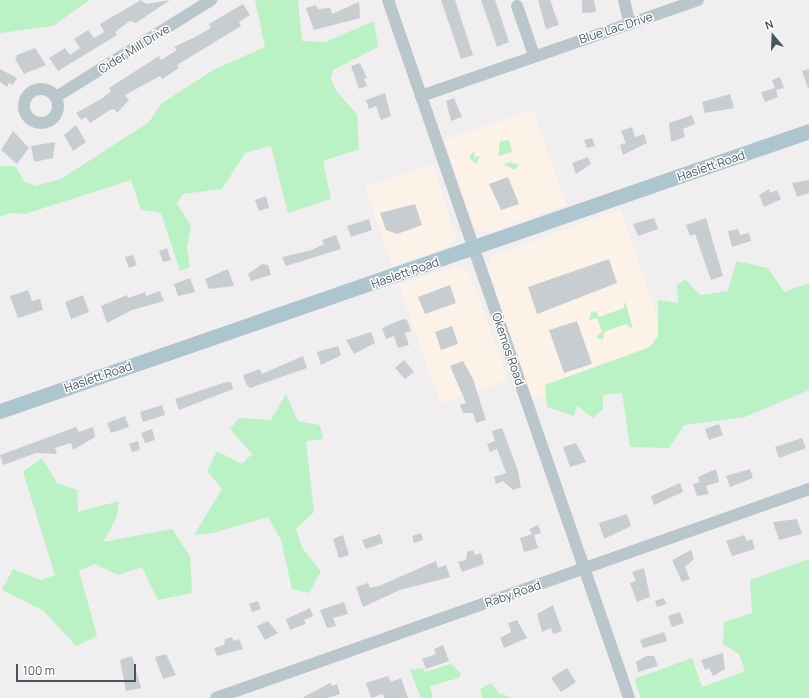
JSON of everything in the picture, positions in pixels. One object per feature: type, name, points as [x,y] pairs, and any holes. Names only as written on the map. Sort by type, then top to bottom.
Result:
[{"type":"main road","name":"Haslett Road","points":[[0,411],[473,249],[809,131]]},
{"type":"street","name":"Cider Mill Drive","points":[[56,97],[211,0]]},
{"type":"street","name":"Okemos Road","points":[[388,0],[629,698]]},
{"type":"street","points":[[624,0],[629,22]]},
{"type":"street","name":"Blue Lac Drive","points":[[421,96],[629,22],[698,0]]},
{"type":"street","points":[[517,6],[534,55]]},
{"type":"street","name":"Raby Road","points":[[216,698],[809,489]]},
{"type":"shaded area","points":[[533,110],[566,205],[490,232],[480,232],[474,226],[444,140]]},
{"type":"shaded area","points":[[433,164],[456,238],[449,246],[392,266],[365,187]]},
{"type":"shaded area","points":[[620,209],[670,354],[531,401],[488,267],[490,257]]},
{"type":"shaded area","points":[[456,266],[470,273],[508,380],[440,403],[399,285]]},
{"type":"green space","points":[[0,0],[89,0],[53,26],[0,33]]},
{"type":"green space","points":[[255,0],[298,0],[302,41],[325,42],[374,21],[378,47],[333,70],[331,79],[337,92],[357,114],[359,149],[323,161],[331,199],[288,213],[271,146],[245,153],[222,189],[183,194],[177,203],[191,226],[187,248],[190,267],[180,271],[161,213],[141,210],[131,180],[25,214],[10,213],[0,217],[0,166],[15,166],[24,181],[35,186],[61,179],[149,122],[162,103],[215,69],[265,47]]},
{"type":"green space","points":[[509,140],[512,152],[498,156],[500,141]]},
{"type":"green space","points":[[475,150],[474,157],[480,156],[476,164],[469,157]]},
{"type":"green space","points":[[510,162],[519,165],[515,170],[503,164]]},
{"type":"green space","points":[[736,261],[768,268],[784,292],[809,283],[809,390],[745,417],[684,425],[669,448],[630,447],[622,393],[603,395],[603,409],[593,418],[577,406],[574,416],[547,407],[545,385],[650,347],[658,336],[658,300],[678,303],[677,285],[685,279],[700,295],[728,291]]},
{"type":"green space","points":[[625,301],[633,329],[626,324],[604,332],[603,340],[596,337],[602,332],[597,318],[589,320],[591,312],[596,311],[599,317],[624,308]]},
{"type":"green space","points":[[286,394],[298,421],[320,425],[323,439],[306,441],[314,512],[296,529],[302,548],[321,571],[309,593],[292,589],[281,540],[268,517],[213,533],[194,535],[222,489],[207,471],[217,451],[242,464],[252,454],[230,429],[239,418],[271,420]]},
{"type":"green space","points":[[42,458],[57,483],[77,490],[78,512],[119,501],[116,519],[103,542],[172,529],[190,556],[192,593],[158,600],[142,567],[118,575],[95,564],[79,571],[97,636],[76,646],[44,611],[2,590],[13,569],[41,580],[55,575],[23,472]]},
{"type":"green space","points":[[809,559],[809,698],[641,698],[634,679],[692,658],[702,687],[745,671],[739,654],[723,644],[724,622],[752,613],[750,580]]},
{"type":"green space","points":[[451,664],[461,673],[459,678],[430,686],[433,698],[421,698],[410,670],[423,668],[425,672]]},
{"type":"green space","points":[[491,683],[499,693],[513,698],[482,698],[480,689]]},
{"type":"building","points":[[141,0],[146,4],[170,0],[136,23],[130,21],[115,32],[117,35],[58,71],[49,58],[65,48],[70,55],[80,48],[74,39],[88,30],[94,38],[104,32],[100,24]]},
{"type":"building","points":[[441,0],[455,0],[473,55],[461,59]]},
{"type":"building","points":[[481,0],[495,0],[509,42],[497,47]]},
{"type":"building","points":[[538,0],[550,0],[559,25],[546,29]]},
{"type":"building","points":[[582,0],[594,0],[596,12],[582,13]]},
{"type":"building","points":[[359,2],[360,18],[314,30],[306,8],[316,5],[318,9],[330,8],[332,14]]},
{"type":"building","points":[[243,4],[250,15],[239,22],[241,26],[177,65],[179,68],[162,79],[160,76],[125,95],[129,100],[117,113],[114,109],[110,110],[90,123],[86,117],[81,120],[76,113],[103,98],[111,91],[109,88],[159,56],[161,60],[177,50],[174,47],[211,28],[209,24]]},
{"type":"building","points":[[35,48],[46,65],[24,74],[15,59],[17,55]]},
{"type":"building","points":[[360,63],[367,78],[364,79],[367,86],[359,89],[351,66]]},
{"type":"building","points":[[0,69],[17,78],[13,85],[9,83],[7,87],[0,82]]},
{"type":"building","points":[[809,69],[809,88],[808,88],[802,71]]},
{"type":"building","points":[[780,77],[784,88],[776,90],[778,97],[765,102],[761,92],[775,88],[772,80]]},
{"type":"building","points":[[385,93],[391,116],[381,120],[376,106],[369,109],[366,100]]},
{"type":"building","points":[[730,94],[734,108],[705,113],[702,102]]},
{"type":"building","points":[[454,98],[462,117],[451,121],[446,101]]},
{"type":"building","points":[[692,115],[695,124],[683,129],[685,137],[671,142],[669,123]]},
{"type":"building","points":[[76,125],[86,142],[73,151],[64,135]]},
{"type":"building","points":[[632,127],[635,137],[644,134],[647,143],[623,155],[620,145],[626,143],[621,131]]},
{"type":"building","points":[[13,131],[29,148],[17,164],[1,150]]},
{"type":"building","points":[[592,138],[595,146],[587,148],[584,140]]},
{"type":"building","points":[[55,142],[53,158],[34,162],[31,146]]},
{"type":"building","points":[[588,157],[591,164],[576,174],[572,163]]},
{"type":"building","points":[[508,177],[519,204],[501,210],[489,184]]},
{"type":"building","points":[[809,180],[809,193],[797,197],[792,183]]},
{"type":"building","points":[[769,189],[770,193],[777,190],[781,199],[764,207],[759,195]]},
{"type":"building","points":[[266,196],[269,208],[259,211],[255,200]]},
{"type":"building","points":[[415,204],[422,225],[397,234],[386,230],[380,213]]},
{"type":"building","points":[[654,218],[658,229],[638,236],[633,224]]},
{"type":"building","points":[[706,218],[723,276],[711,280],[695,234],[690,236],[686,225]]},
{"type":"building","points":[[369,219],[372,230],[351,237],[347,226]]},
{"type":"building","points":[[738,229],[740,235],[749,233],[751,241],[732,247],[728,231]]},
{"type":"building","points":[[336,235],[341,249],[286,266],[282,257],[312,250],[324,244],[322,240]]},
{"type":"building","points":[[167,248],[171,260],[163,262],[159,251]]},
{"type":"building","points":[[133,255],[137,265],[129,268],[125,257]]},
{"type":"building","points":[[609,259],[617,283],[537,314],[528,287]]},
{"type":"building","points":[[262,264],[268,265],[271,275],[251,281],[248,274]]},
{"type":"building","points":[[228,269],[234,286],[209,289],[205,279]]},
{"type":"building","points":[[190,278],[195,292],[178,296],[174,284]]},
{"type":"building","points":[[450,285],[456,303],[425,314],[418,297]]},
{"type":"building","points":[[28,290],[32,301],[40,299],[43,310],[18,318],[10,296]]},
{"type":"building","points":[[160,291],[164,301],[132,310],[107,323],[101,306],[127,295],[128,298],[145,292],[146,296]]},
{"type":"building","points":[[83,295],[89,312],[71,319],[65,302]]},
{"type":"building","points":[[403,319],[407,320],[411,331],[405,333],[409,345],[398,348],[394,336],[386,339],[382,328]]},
{"type":"building","points":[[577,321],[592,364],[564,373],[549,330]]},
{"type":"building","points":[[452,326],[458,344],[441,350],[435,332]]},
{"type":"building","points":[[371,332],[375,343],[354,354],[346,340]]},
{"type":"building","points":[[338,346],[341,355],[321,365],[317,352]]},
{"type":"building","points":[[303,356],[307,368],[250,388],[246,384],[243,375],[260,369],[262,374]]},
{"type":"building","points":[[404,360],[414,372],[405,379],[395,368]]},
{"type":"building","points":[[463,361],[473,379],[486,420],[476,423],[473,413],[463,413],[460,405],[466,403],[450,366]]},
{"type":"building","points":[[226,382],[231,382],[233,389],[179,410],[175,399]]},
{"type":"building","points":[[162,405],[165,415],[143,422],[140,412]]},
{"type":"building","points":[[125,416],[129,427],[111,433],[107,423]]},
{"type":"building","points":[[719,424],[723,435],[709,440],[705,429]]},
{"type":"building","points":[[76,427],[79,432],[93,427],[95,437],[73,450],[71,443],[55,448],[57,454],[36,453],[3,465],[0,455]]},
{"type":"building","points":[[502,428],[518,471],[521,487],[513,490],[503,481],[496,484],[494,477],[506,473],[497,449],[490,452],[487,444],[495,441],[492,431]]},
{"type":"building","points":[[152,429],[155,440],[145,443],[141,433]]},
{"type":"building","points":[[802,438],[806,448],[779,458],[775,447]]},
{"type":"building","points":[[138,441],[140,450],[132,452],[129,444]]},
{"type":"building","points":[[576,443],[586,462],[570,467],[563,447]]},
{"type":"building","points":[[716,469],[719,482],[706,486],[709,494],[697,496],[693,484],[700,482],[698,477]]},
{"type":"building","points":[[750,469],[753,478],[730,487],[726,476]]},
{"type":"building","points":[[680,483],[683,492],[654,505],[651,496]]},
{"type":"building","points":[[627,514],[631,526],[604,539],[599,523]]},
{"type":"building","points":[[797,519],[802,534],[779,540],[773,522]]},
{"type":"building","points":[[538,525],[541,533],[534,535],[538,548],[524,552],[520,538],[532,534],[529,529]]},
{"type":"building","points":[[421,533],[423,540],[414,543],[412,536]]},
{"type":"building","points":[[380,534],[383,543],[366,549],[362,540]]},
{"type":"building","points":[[343,535],[349,555],[339,558],[333,539]]},
{"type":"building","points":[[744,535],[747,541],[752,539],[755,549],[732,556],[726,541]]},
{"type":"building","points":[[473,550],[475,555],[481,553],[484,564],[462,572],[458,562],[466,560],[467,552]]},
{"type":"building","points":[[691,550],[694,559],[685,567],[690,579],[682,582],[672,560]]},
{"type":"building","points":[[436,561],[438,568],[446,565],[450,577],[400,590],[363,607],[356,587],[368,583],[370,588],[379,586]]},
{"type":"building","points":[[644,568],[650,597],[637,602],[630,583],[636,581],[632,572]]},
{"type":"building","points":[[664,598],[666,604],[657,607],[655,601]]},
{"type":"building","points":[[258,601],[261,609],[252,612],[249,604]]},
{"type":"building","points":[[344,602],[348,614],[333,618],[336,626],[327,628],[320,610]]},
{"type":"building","points":[[553,605],[562,631],[553,634],[551,628],[542,632],[537,614]]},
{"type":"building","points":[[310,608],[313,616],[304,620],[306,624],[290,630],[286,619]]},
{"type":"building","points":[[680,612],[684,623],[672,627],[668,616]]},
{"type":"building","points":[[517,620],[527,638],[504,648],[500,638],[511,632],[508,623]]},
{"type":"building","points":[[268,621],[278,633],[265,640],[257,626]]},
{"type":"building","points":[[664,632],[667,641],[643,648],[640,640]]},
{"type":"building","points":[[232,637],[233,641],[239,639],[243,649],[217,656],[214,648],[224,645],[225,639]]},
{"type":"building","points":[[443,645],[449,661],[426,669],[422,659],[436,654],[434,649]]},
{"type":"building","points":[[723,653],[725,669],[713,676],[709,668],[705,670],[701,660]]},
{"type":"building","points":[[166,654],[176,675],[163,679],[155,657]]},
{"type":"building","points":[[132,656],[141,688],[126,691],[120,660]]},
{"type":"building","points":[[646,656],[654,656],[658,666],[638,672],[636,662]]},
{"type":"building","points":[[567,668],[576,682],[561,692],[551,678]]},
{"type":"building","points":[[388,676],[391,682],[401,678],[408,698],[384,698],[383,694],[371,698],[366,683]]},
{"type":"building","points":[[330,683],[332,686],[337,684],[340,694],[327,698],[302,698]]}]
